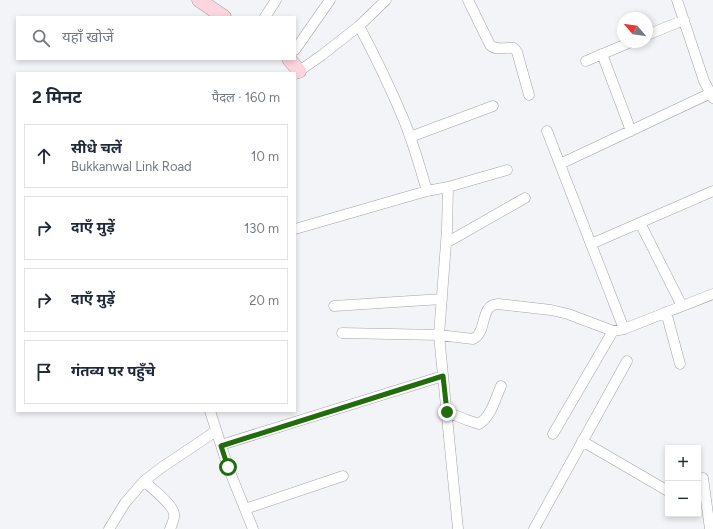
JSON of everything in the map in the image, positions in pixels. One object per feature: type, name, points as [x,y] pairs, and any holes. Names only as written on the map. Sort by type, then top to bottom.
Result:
[{"type":"street","points":[[199,0],[223,16]]},
{"type":"street","points":[[266,16],[276,0]]},
{"type":"street","points":[[296,49],[330,0]]},
{"type":"street","points":[[290,60],[297,72],[322,55],[359,26],[386,0]]},
{"type":"street","points":[[468,0],[490,45],[497,49],[512,47],[518,52],[529,95]]},
{"type":"street","points":[[560,164],[712,96],[709,79],[677,0]]},
{"type":"street","points":[[653,33],[684,20]]},
{"type":"street","points":[[359,26],[403,118],[427,191]]},
{"type":"street","points":[[586,61],[617,48]]},
{"type":"street","points":[[602,54],[631,131]]},
{"type":"street","points":[[410,137],[492,106]]},
{"type":"street","points":[[547,131],[624,329]]},
{"type":"street","points":[[296,229],[427,191],[448,187],[507,170]]},
{"type":"street","points":[[448,187],[446,243],[439,335],[458,529]]},
{"type":"street","points":[[591,244],[713,191]]},
{"type":"street","points":[[446,243],[525,198]]},
{"type":"street","points":[[640,223],[682,306]]},
{"type":"street","points":[[342,333],[439,335],[469,339],[476,337],[479,334],[490,306],[498,304],[551,310],[568,314],[613,331],[624,329],[713,294]]},
{"type":"street","points":[[334,306],[442,299]]},
{"type":"street","points":[[666,312],[680,364]]},
{"type":"street","points":[[553,434],[613,331]]},
{"type":"street","points":[[537,528],[627,361]]},
{"type":"street","points":[[221,446],[443,376]]},
{"type":"street","points":[[447,412],[479,424],[483,422],[488,414],[501,386]]},
{"type":"street","points":[[210,412],[228,467],[253,529]]},
{"type":"street","points":[[109,529],[125,503],[144,481],[216,431]]},
{"type":"street","points":[[582,442],[665,489]]},
{"type":"street","points":[[245,509],[343,476]]},
{"type":"street","points":[[703,478],[710,529]]},
{"type":"street","points":[[144,481],[172,507],[174,519],[170,529]]},
{"type":"route","points":[[228,467],[221,446],[443,376],[447,412]]}]
